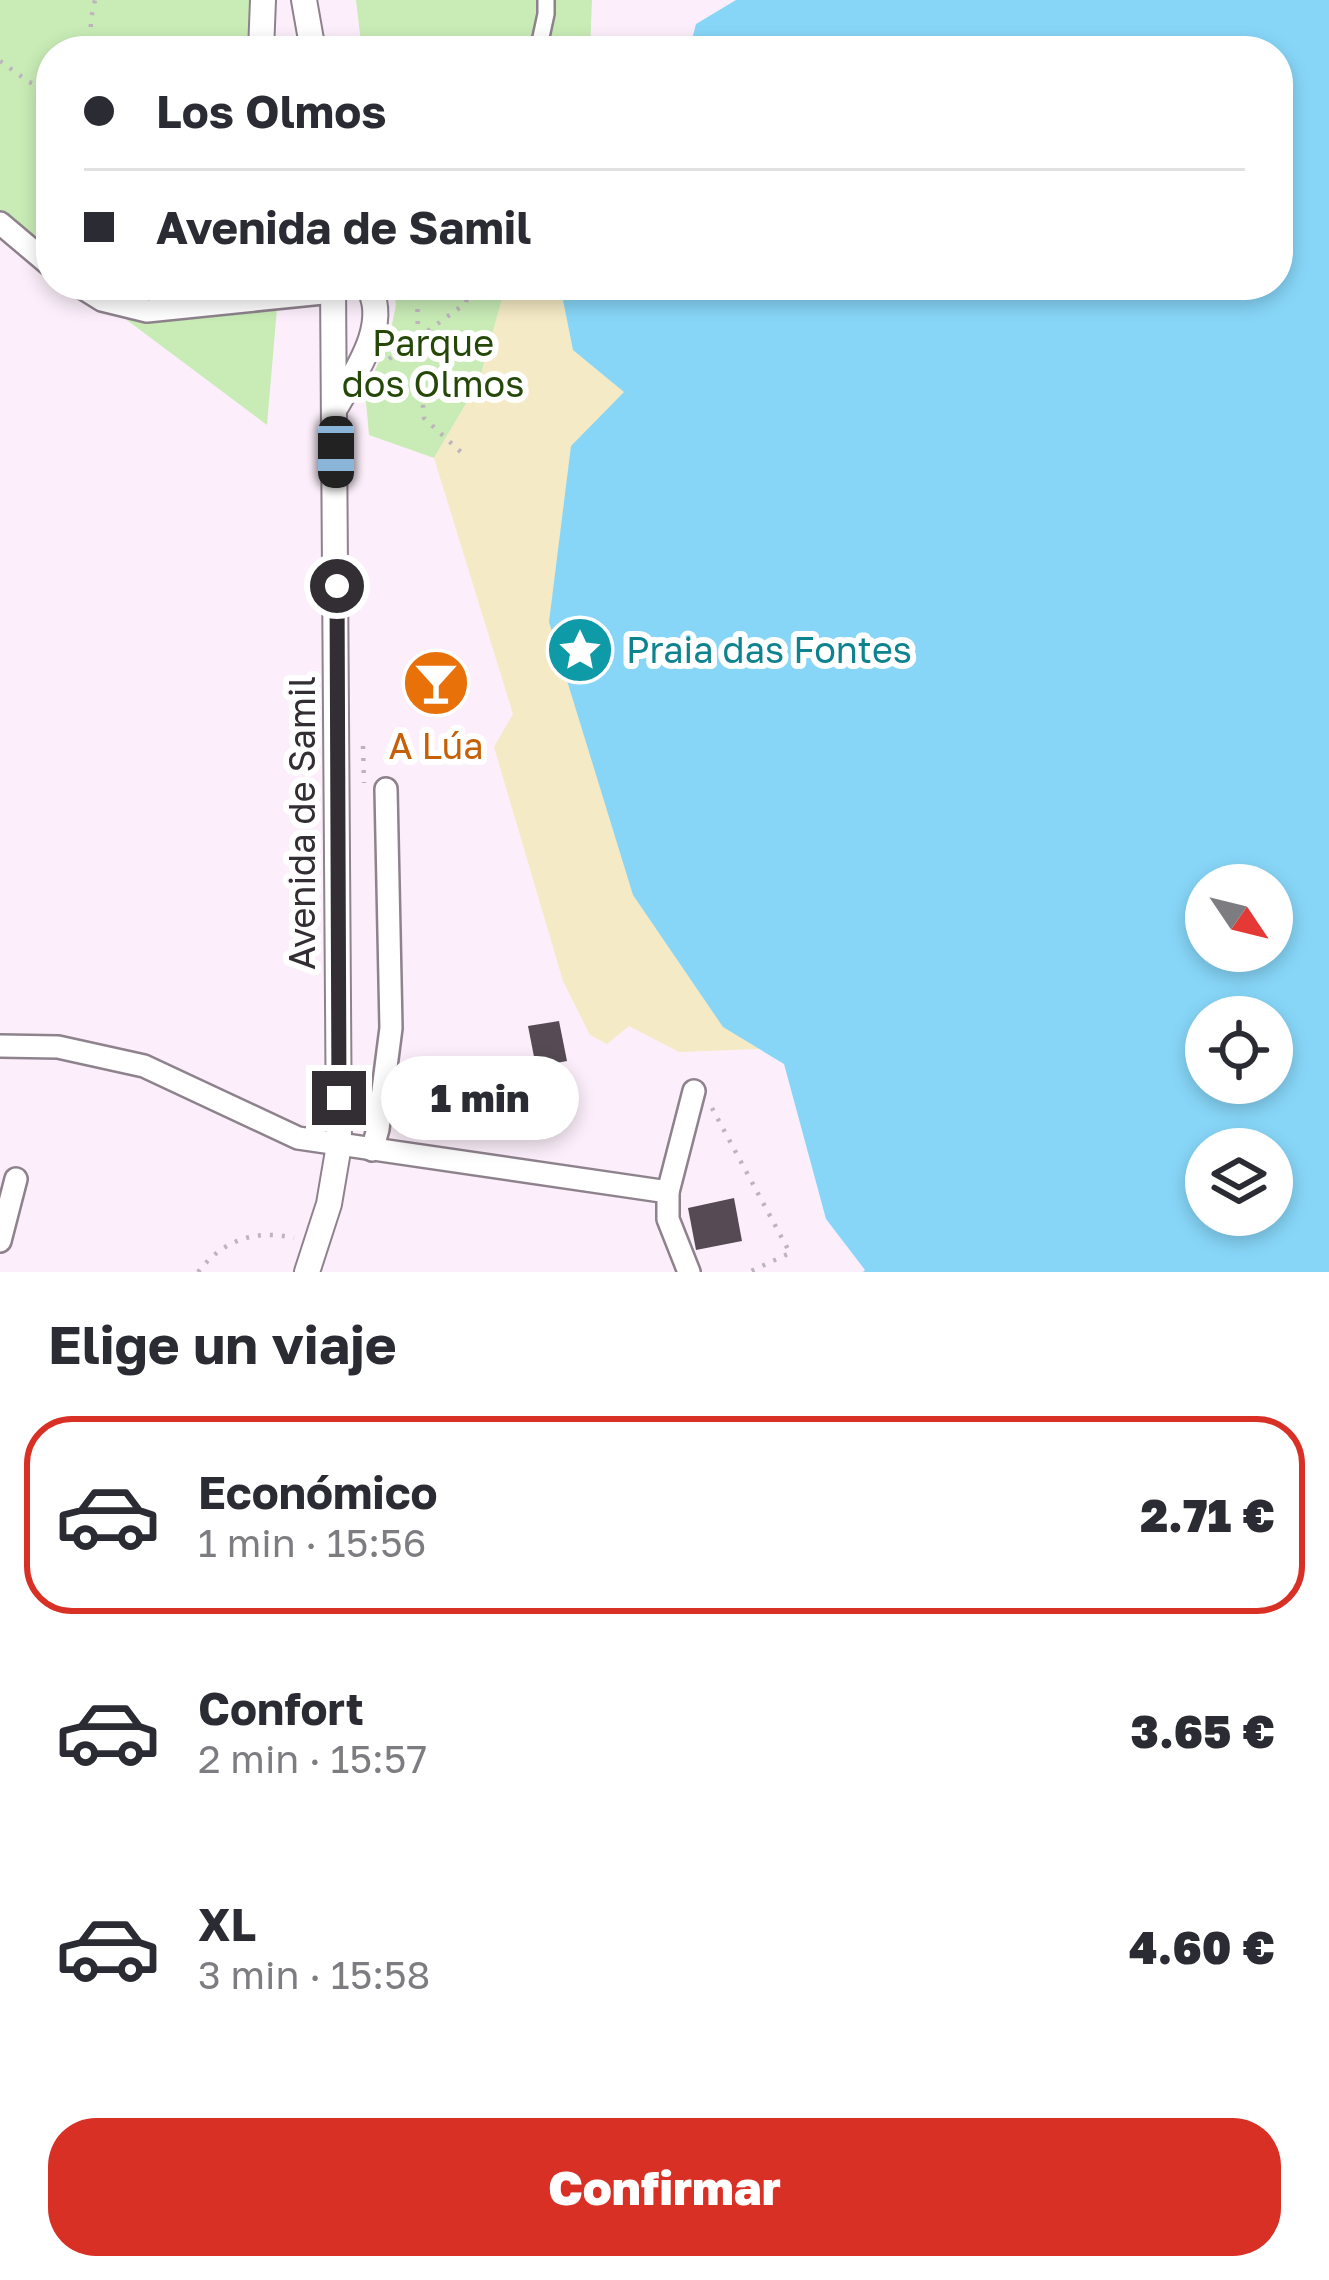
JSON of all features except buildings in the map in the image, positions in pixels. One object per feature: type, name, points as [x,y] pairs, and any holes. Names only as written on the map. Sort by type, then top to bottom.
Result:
[{"type":"street","points":[[262,36],[263,0]]},
{"type":"street","points":[[304,0],[310,36]]},
{"type":"street","points":[[541,36],[546,0]]},
{"type":"street","points":[[0,223],[36,253]]},
{"type":"street","points":[[103,300],[147,311],[240,300]]},
{"type":"street","name":"Avenida de Samil","points":[[307,1272],[329,1204],[339,1145],[333,300]]},
{"type":"street","points":[[336,407],[374,328],[373,300]]},
{"type":"street","points":[[372,1150],[391,1028],[375,792]]},
{"type":"street","points":[[0,1046],[58,1047],[144,1066],[298,1138],[668,1192]]},
{"type":"street","points":[[689,1272],[668,1219],[668,1192],[694,1091]]},
{"type":"street","points":[[0,1241],[16,1179]]},
{"type":"path","points":[[90,36],[95,0]]},
{"type":"path","points":[[0,62],[36,85]]},
{"type":"path","points":[[417,300],[424,418],[463,454]]},
{"type":"path","points":[[375,362],[392,358],[467,300]]},
{"type":"path","points":[[363,748],[375,792]]},
{"type":"path","points":[[694,1091],[709,1102],[790,1253],[749,1272]]},
{"type":"path","points":[[198,1272],[225,1248],[251,1234],[317,1243]]},
{"type":"green space","points":[[0,0],[249,0],[253,36],[36,36],[36,253],[0,226]]},
{"type":"green space","points":[[356,0],[592,0],[591,36],[360,36]]},
{"type":"green space","points":[[100,300],[278,300],[267,425]]},
{"type":"green space","name":"Parque dos Olmos","points":[[395,300],[502,300],[479,382],[434,458],[369,435],[365,391],[388,343]]},
{"type":"sand","name":"Praia das Fontes","points":[[502,300],[597,300],[641,431],[815,1024],[758,1049],[679,1052],[629,1026],[607,1044],[590,1035],[563,981],[494,747],[513,714],[434,458],[479,382]]},
{"type":"water","points":[[736,0],[1329,0],[1329,1272],[863,1272],[826,1219],[784,1064],[723,1027],[633,895],[549,622],[571,446],[624,392],[573,350],[563,300],[1293,300],[1293,36],[693,36],[696,24]]},
{"type":"place","name":"Praia das Fontes","points":[[580,650]]},
{"type":"place","name":"A Lúa","points":[[436,683]]},
{"type":"route","points":[[337,586],[339,1098]]}]
